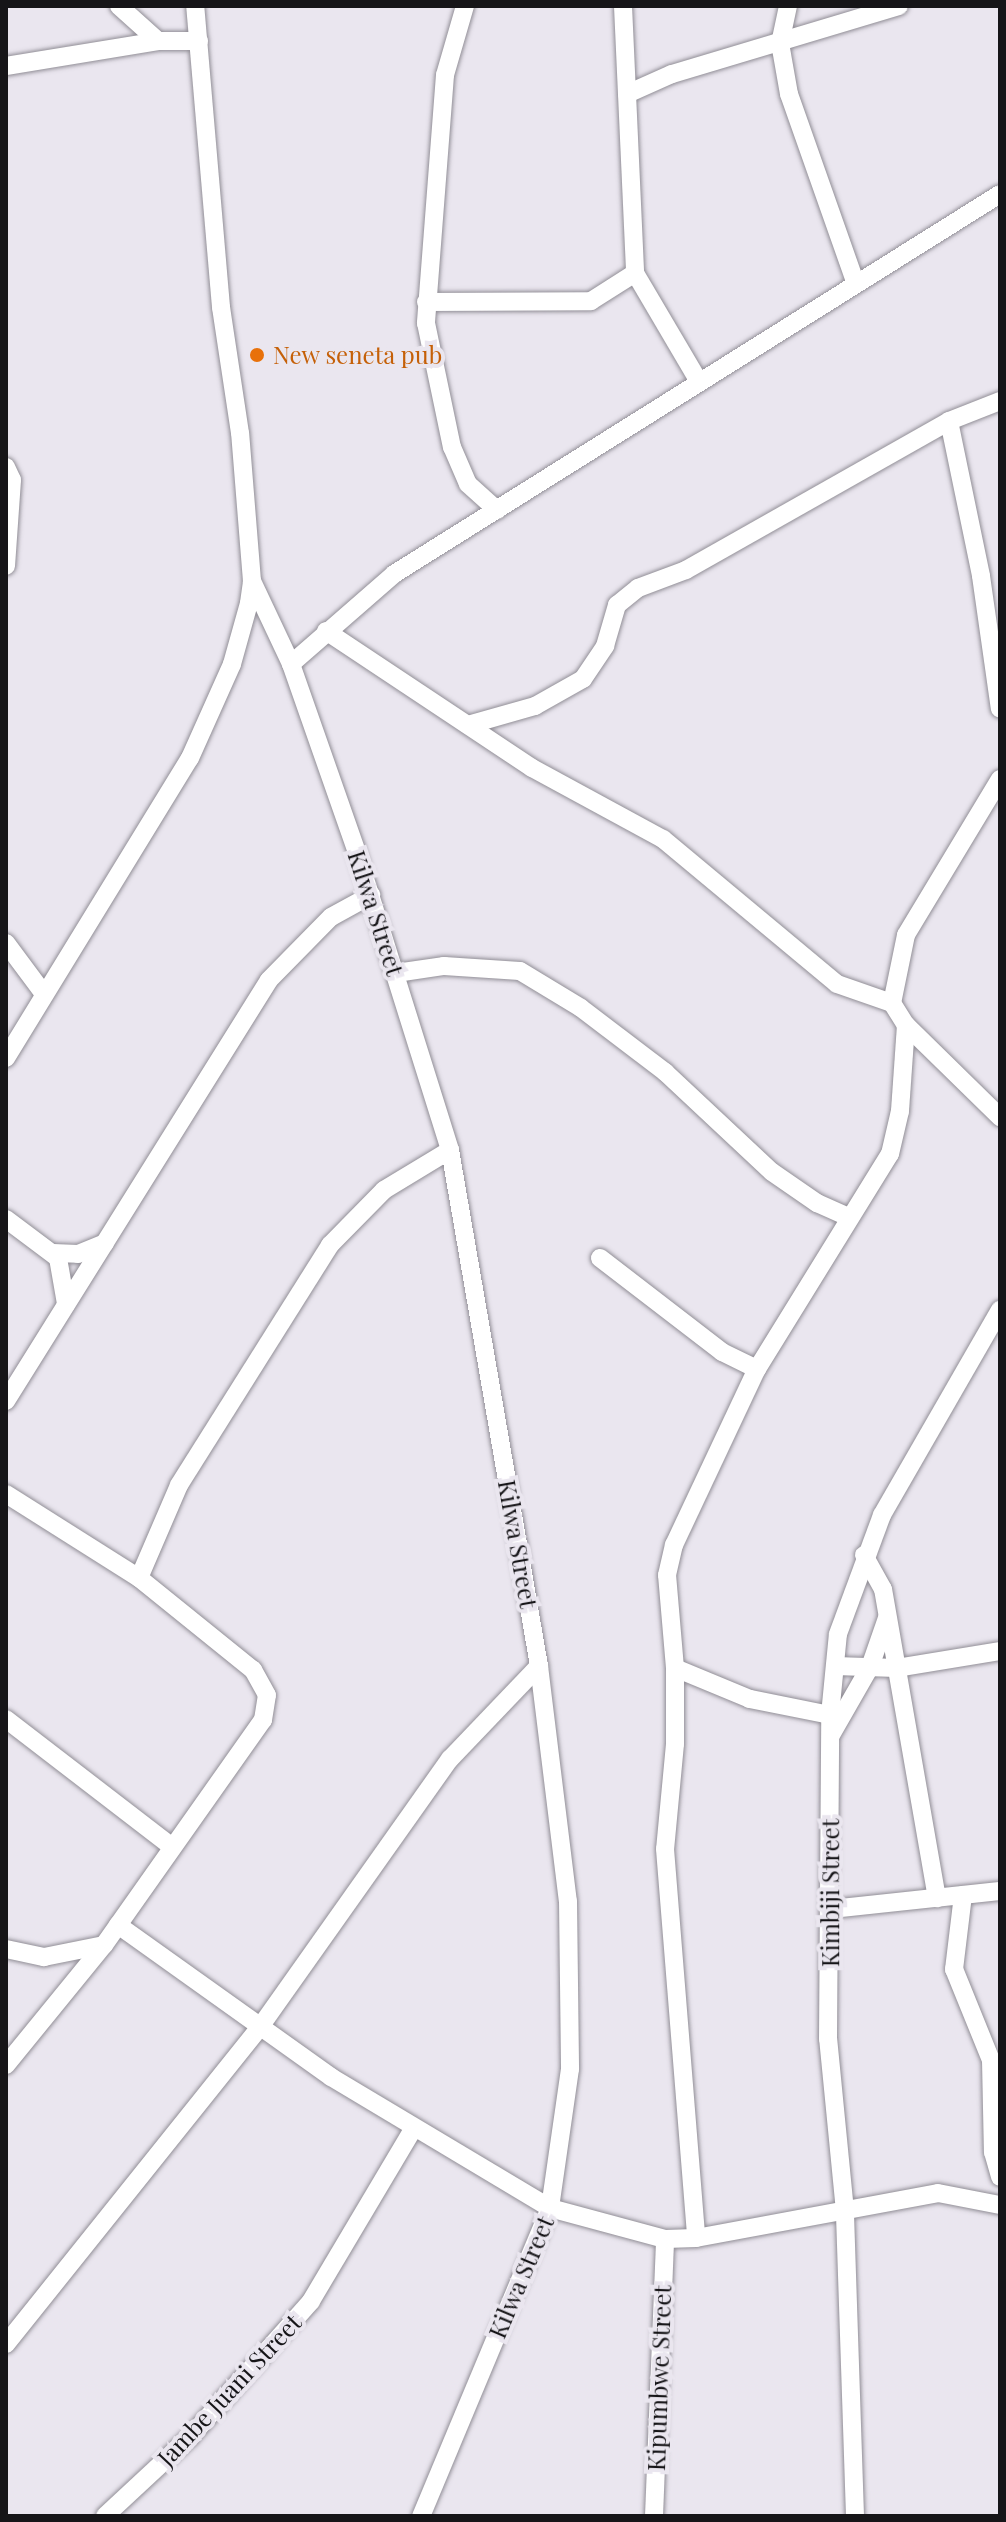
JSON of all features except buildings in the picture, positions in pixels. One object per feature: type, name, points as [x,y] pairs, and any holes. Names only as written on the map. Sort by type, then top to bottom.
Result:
[{"type":"street","points":[[119,6],[158,41]]},
{"type":"street","points":[[6,1058],[190,758],[232,664],[252,581],[240,433],[221,307],[195,6]]},
{"type":"street","points":[[465,6],[445,75],[426,302],[452,447],[468,484],[497,510]]},
{"type":"street","points":[[623,6],[635,273],[698,380]]},
{"type":"street","points":[[788,6],[780,43],[801,133],[856,284]]},
{"type":"street","points":[[627,94],[672,74],[899,6]]},
{"type":"street","points":[[6,66],[158,41],[199,41]]},
{"type":"street","points":[[291,664],[394,574],[698,380],[1000,194]]},
{"type":"street","points":[[426,302],[591,301],[635,273]]},
{"type":"street","points":[[468,725],[535,706],[583,679],[605,646],[617,605],[638,588],[686,570],[949,421],[1000,401]]},
{"type":"street","points":[[949,421],[981,576],[1000,709]]},
{"type":"street","points":[[6,467],[12,480],[6,566]]},
{"type":"street","name":"Kilwa Street","points":[[252,581],[291,664],[371,895],[450,1150],[556,1771],[571,1992],[570,2069],[550,2208],[421,2516]]},
{"type":"street","points":[[326,631],[532,768],[663,839],[837,984],[892,1003]]},
{"type":"street","points":[[1000,779],[906,935],[892,981],[892,1003],[906,1025],[1000,1117]]},
{"type":"street","points":[[6,1401],[269,980],[331,917],[371,895]]},
{"type":"street","points":[[6,943],[44,994]]},
{"type":"street","points":[[396,973],[444,966],[520,971],[581,1008],[665,1072],[772,1172],[817,1203],[849,1217]]},
{"type":"street","points":[[696,2238],[665,1849],[675,1744],[675,1668],[666,1609],[674,1545],[757,1369],[849,1217],[872,1185],[897,1132],[906,1025]]},
{"type":"street","points":[[139,1578],[179,1485],[330,1245],[384,1190],[450,1150]]},
{"type":"street","points":[[6,1219],[53,1253],[62,1267],[66,1304]]},
{"type":"street","points":[[53,1253],[78,1254],[105,1243]]},
{"type":"street","points":[[600,1258],[722,1352],[757,1369]]},
{"type":"street","name":"Kimbiji Street","points":[[855,2516],[845,2211],[828,2039],[830,1715],[838,1634],[864,1555],[927,1433],[1000,1310]]},
{"type":"street","points":[[6,1494],[139,1578],[253,1670],[267,1695],[263,1720],[171,1846],[104,1945],[6,2065]]},
{"type":"street","points":[[864,1555],[883,1589],[937,1898]]},
{"type":"street","points":[[830,1736],[870,1667],[888,1615]]},
{"type":"street","points":[[835,1666],[897,1668],[1000,1651]]},
{"type":"street","points":[[6,2344],[260,2027],[450,1759],[539,1666]]},
{"type":"street","points":[[675,1668],[750,1699],[830,1715]]},
{"type":"street","points":[[6,1719],[171,1846]]},
{"type":"street","points":[[831,1909],[1000,1891]]},
{"type":"street","points":[[963,1895],[954,1969],[984,2034],[996,2077],[993,2152],[1000,2177]]},
{"type":"street","points":[[118,1925],[260,2027],[413,2129],[550,2208],[665,2239],[696,2238],[938,2193],[1000,2205]]},
{"type":"street","points":[[6,1949],[44,1957],[104,1945]]},
{"type":"street","name":"Jambe Juani Street","points":[[105,2516],[190,2437],[311,2301],[413,2129]]},
{"type":"street","name":"Kipumbwe Street","points":[[654,2516],[665,2239]]},
{"type":"place","name":"New seneta pub","points":[[257,355]]}]
